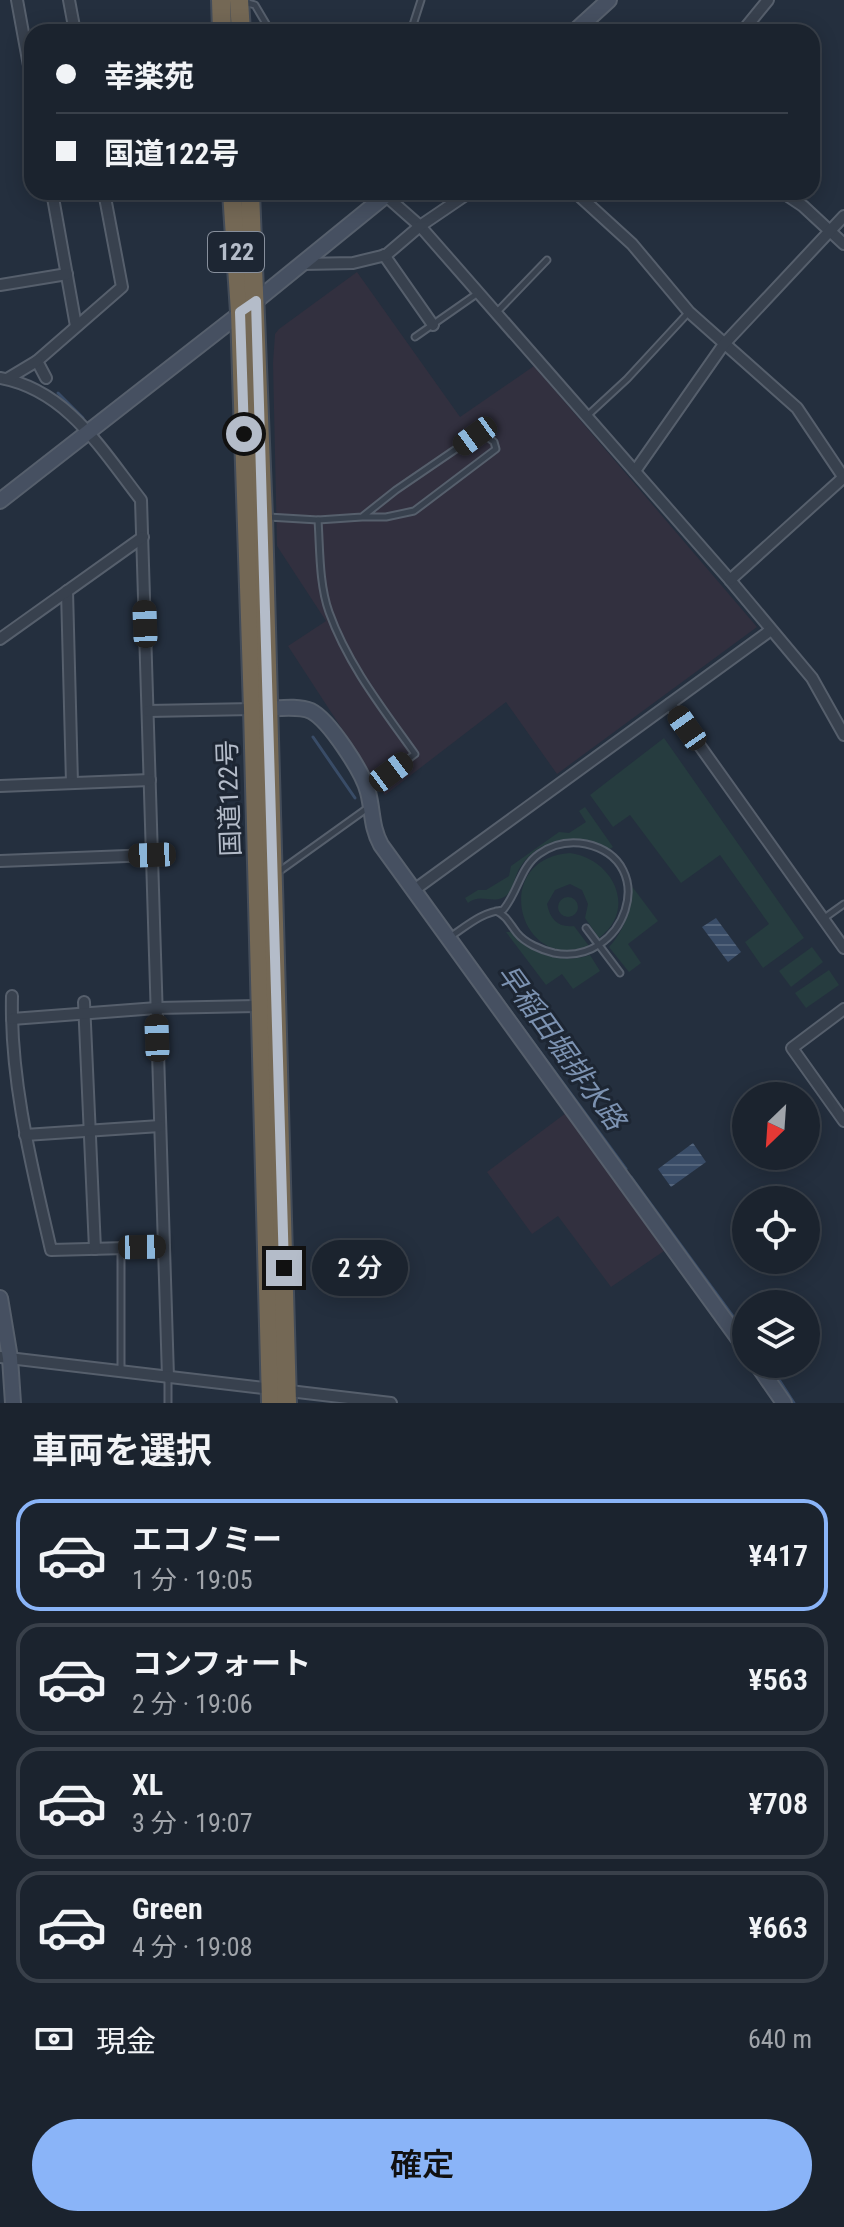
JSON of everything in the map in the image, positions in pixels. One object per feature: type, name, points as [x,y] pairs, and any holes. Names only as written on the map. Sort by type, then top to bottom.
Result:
[{"type":"highway","points":[[221,0],[222,24]]},
{"type":"highway","points":[[239,0],[240,24]]},
{"type":"highway","name":"国道122号","points":[[233,200],[260,709],[273,876],[279,1396]]},
{"type":"highway","name":"国道122号","points":[[250,200],[263,517],[261,1006],[279,1396]]},
{"type":"street","points":[[17,0],[24,38]]},
{"type":"street","points":[[69,0],[74,24]]},
{"type":"street","points":[[583,24],[609,0]]},
{"type":"street","points":[[748,24],[768,0]]},
{"type":"street","points":[[53,200],[76,326]]},
{"type":"street","points":[[4,379],[37,361],[122,287],[106,200]]},
{"type":"street","points":[[0,501],[303,264],[378,200]]},
{"type":"street","points":[[393,200],[479,292],[730,580],[812,678],[844,735]]},
{"type":"street","points":[[303,264],[353,263],[384,255],[458,200]]},
{"type":"street","points":[[584,200],[632,244],[689,312],[797,408],[844,477],[730,580]]},
{"type":"street","points":[[794,200],[844,244]]},
{"type":"street","points":[[635,471],[724,344],[844,216]]},
{"type":"street","points":[[384,255],[433,325]]},
{"type":"street","points":[[0,285],[67,274]]},
{"type":"street","points":[[37,361],[46,378]]},
{"type":"street","points":[[4,379],[37,388],[62,405],[141,500],[168,1377]]},
{"type":"street","points":[[0,639],[143,537]]},
{"type":"street","points":[[67,591],[72,783]]},
{"type":"street","points":[[414,890],[771,630]]},
{"type":"street","points":[[670,704],[844,948]]},
{"type":"street","points":[[148,711],[302,709],[313,712],[324,722],[356,767],[367,790],[375,834],[732,1330]]},
{"type":"street","points":[[0,786],[150,780]]},
{"type":"street","points":[[0,861],[152,855]]},
{"type":"street","points":[[12,996],[25,1135],[51,1250],[164,1247]]},
{"type":"street","points":[[84,1002],[95,1249]]},
{"type":"street","points":[[12,1019],[157,1008],[261,1006]]},
{"type":"street","points":[[844,1009],[792,1048],[844,1121]]},
{"type":"street","points":[[25,1135],[160,1126]]},
{"type":"street","points":[[0,1298],[5,1358],[13,1403]]},
{"type":"street","points":[[5,1358],[168,1377],[279,1396],[391,1403]]},
{"type":"street","points":[[767,1378],[784,1403]]},
{"type":"lane","points":[[239,0],[255,5],[266,24]]},
{"type":"lane","points":[[415,24],[421,0]]},
{"type":"lane","points":[[497,313],[547,260]]},
{"type":"lane","points":[[415,337],[479,292]]},
{"type":"lane","points":[[587,416],[627,379],[689,312]]},
{"type":"lane","points":[[263,517],[318,520],[386,517],[414,511],[485,459],[496,449],[494,442],[485,435],[475,436],[362,517]]},
{"type":"lane","points":[[318,520],[328,610],[359,675],[415,754],[367,790]]},
{"type":"lane","points":[[273,876],[369,807]]},
{"type":"lane","points":[[449,937],[488,912],[507,907],[531,861],[540,853],[562,844],[593,846],[617,861],[624,872],[629,893],[623,919],[598,945],[581,953],[547,951],[525,941],[505,915],[496,911]]},
{"type":"lane","points":[[823,919],[844,904]]},
{"type":"lane","points":[[586,928],[620,973]]},
{"type":"lane","points":[[121,1248],[121,1372]]},
{"type":"lane","points":[[168,1377],[168,1403]]},
{"type":"shaded area","points":[[357,272],[460,417],[534,366],[757,627],[557,774],[506,702],[385,795],[288,646],[326,621],[277,546],[275,334]]},
{"type":"shaded area","points":[[566,1113],[664,1251],[611,1287],[558,1216],[532,1234],[487,1172]]},
{"type":"green space","points":[[664,738],[804,938],[763,968],[745,942],[769,924],[720,855],[681,883],[630,815],[613,827],[590,795]]},
{"type":"green space","points":[[585,807],[613,847],[608,850],[572,839],[548,844],[527,858],[504,897],[477,899],[468,903],[465,898],[509,876],[511,866],[559,832],[569,833],[586,822],[579,811]]},
{"type":"green space","points":[[570,853],[598,865],[615,887],[618,900],[617,913],[611,926],[599,938],[585,918],[588,904],[582,890],[570,884],[555,890],[547,904],[550,914],[563,926],[574,926],[589,946],[564,950],[545,944],[530,930],[522,912],[522,892],[529,874],[545,860]]},
{"type":"green space","points":[[631,885],[658,921],[628,944],[641,963],[629,972],[609,947],[626,918],[631,902]]},
{"type":"green space","points":[[568,897],[575,900],[578,907],[575,914],[568,917],[561,914],[558,907],[561,900]]},
{"type":"green space","points":[[506,932],[511,932],[527,946],[547,956],[568,959],[590,955],[600,971],[573,989],[562,974],[546,985]]},
{"type":"green space","points":[[812,947],[823,962],[791,987],[779,971]]},
{"type":"green space","points":[[829,970],[839,985],[806,1008],[795,993]]},
{"type":"water","points":[[716,918],[741,952],[728,962],[702,927]]},
{"type":"water","points":[[693,1143],[706,1162],[671,1187],[658,1169]]},
{"type":"waterway","name":"早稲田堀排水路","points":[[58,393],[83,418]]},
{"type":"waterway","name":"早稲田堀排水路","points":[[313,737],[355,798]]},
{"type":"waterway","name":"早稲田堀排水路","points":[[464,948],[626,1169]]},
{"type":"waterway","name":"早稲田堀排水路","points":[[631,1177],[732,1315]]},
{"type":"waterway","name":"早稲田堀排水路","points":[[778,1378],[794,1403]]},
{"type":"route","points":[[244,434],[240,312],[256,301],[284,1268]]}]
